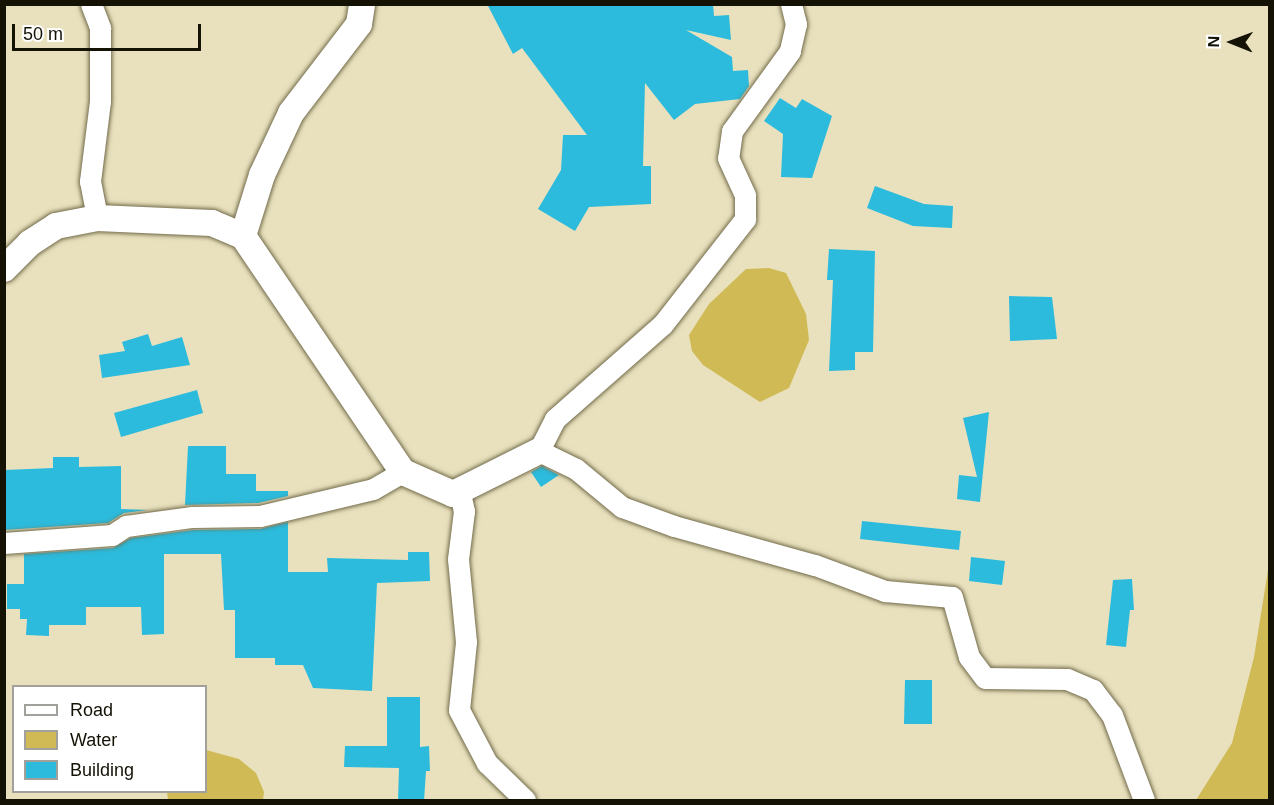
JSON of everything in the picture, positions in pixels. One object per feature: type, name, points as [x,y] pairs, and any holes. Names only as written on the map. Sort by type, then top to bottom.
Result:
[{"type":"street","points":[[91,4],[100,28],[100,101],[90,181],[97,218]]},
{"type":"street","points":[[243,236],[262,176],[291,113],[358,24],[362,4]]},
{"type":"street","points":[[4,269],[30,243],[56,226],[97,218],[212,224],[243,236],[403,471],[453,494],[459,488],[539,451],[555,419],[663,324],[745,219],[745,195],[728,158],[732,131],[790,51],[796,24],[791,4]]},
{"type":"street","points":[[539,451],[576,469],[622,507],[674,525],[815,565],[885,591],[952,597],[969,657],[985,678],[1067,679],[1093,690],[1112,715],[1144,801]]},
{"type":"street","points":[[4,543],[112,535],[126,526],[192,518],[260,516],[373,489],[403,471]]},
{"type":"street","points":[[459,488],[464,511],[459,559],[466,642],[459,710],[487,763],[525,801]]},
{"type":"water","points":[[769,268],[786,273],[806,314],[809,340],[789,388],[760,402],[703,365],[692,351],[689,335],[709,304],[746,269]]},
{"type":"water","points":[[1269,564],[1269,800],[1196,800],[1232,743],[1254,657]]},
{"type":"water","points":[[207,750],[239,759],[256,773],[264,792],[263,800],[168,800],[167,793],[207,793]]},
{"type":"building","points":[[487,4],[713,4],[714,16],[729,15],[731,40],[686,30],[732,57],[733,71],[748,70],[749,86],[740,99],[695,104],[674,120],[645,83],[643,166],[651,166],[651,204],[589,207],[575,231],[538,209],[561,170],[563,135],[587,135],[522,48],[513,54]]},
{"type":"building","points":[[780,98],[796,108],[802,99],[832,116],[812,178],[781,177],[783,134],[764,121]]},
{"type":"building","points":[[875,186],[924,204],[953,206],[952,228],[913,226],[867,208]]},
{"type":"building","points":[[829,249],[875,251],[873,352],[855,352],[855,370],[829,371],[833,280],[827,280]]},
{"type":"building","points":[[1009,296],[1052,297],[1057,339],[1010,341]]},
{"type":"building","points":[[148,334],[152,346],[182,337],[190,365],[102,378],[99,355],[125,351],[122,342]]},
{"type":"building","points":[[197,390],[203,413],[121,437],[114,413]]},
{"type":"building","points":[[989,412],[980,502],[957,499],[959,475],[977,477],[963,418]]},
{"type":"building","points":[[188,446],[226,446],[226,474],[256,474],[256,491],[288,491],[288,496],[258,503],[185,505]]},
{"type":"building","points":[[53,457],[79,457],[79,467],[121,466],[121,509],[148,510],[124,513],[108,523],[4,530],[4,470],[53,468]]},
{"type":"building","points":[[542,466],[559,475],[541,487],[531,472]]},
{"type":"building","points":[[862,521],[961,531],[959,550],[860,539]]},
{"type":"building","points":[[288,522],[288,572],[328,572],[327,558],[408,560],[408,552],[429,552],[430,581],[377,583],[372,691],[313,688],[303,665],[275,665],[275,658],[235,658],[235,610],[224,610],[221,554],[164,554],[164,634],[142,635],[141,607],[86,607],[86,625],[49,625],[49,636],[26,635],[27,619],[20,619],[20,609],[7,609],[7,584],[24,584],[24,554],[113,548],[131,538],[193,530],[260,529]]},
{"type":"building","points":[[971,557],[1005,561],[1002,585],[969,581]]},
{"type":"building","points":[[1132,579],[1134,610],[1130,610],[1126,647],[1106,645],[1113,580]]},
{"type":"building","points":[[905,680],[932,680],[932,724],[904,724]]},
{"type":"building","points":[[387,697],[420,697],[420,747],[429,746],[430,771],[426,771],[424,801],[398,801],[399,768],[344,767],[345,746],[387,746]]}]
